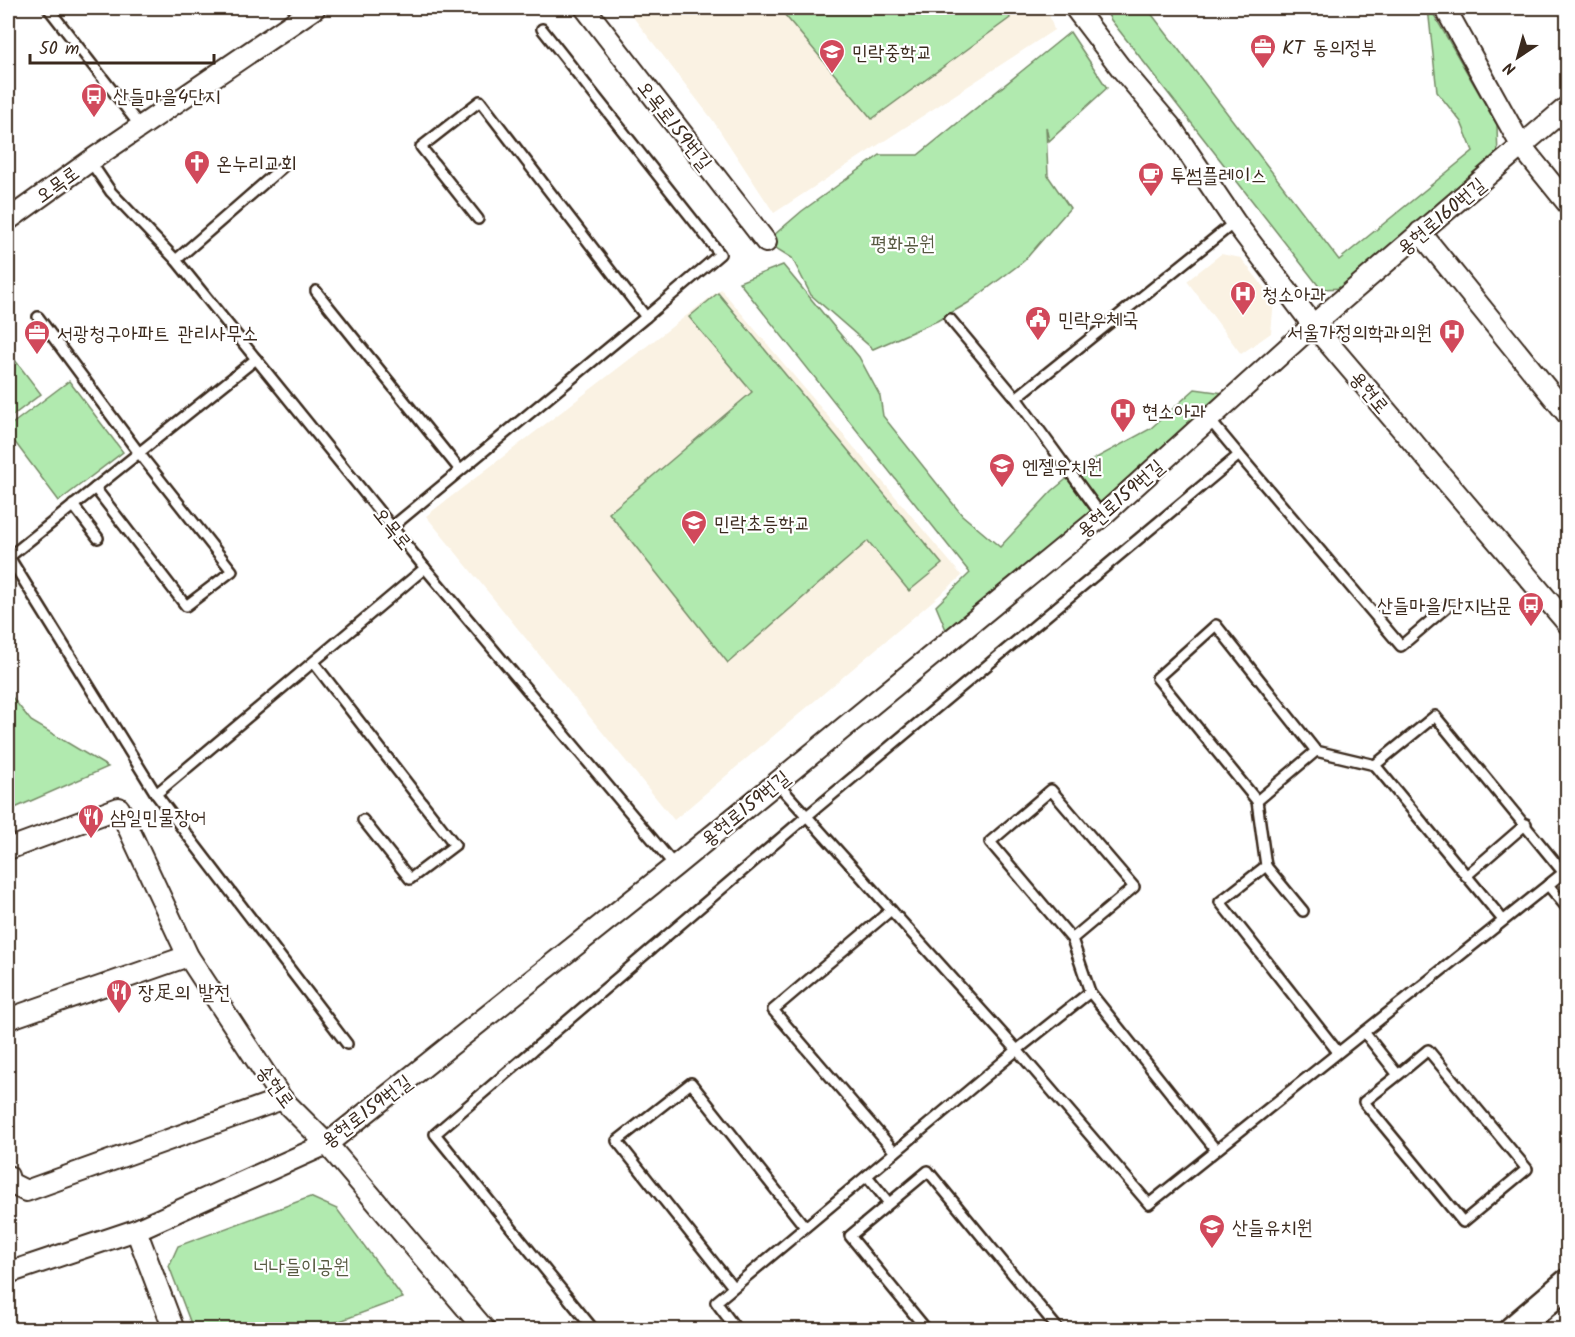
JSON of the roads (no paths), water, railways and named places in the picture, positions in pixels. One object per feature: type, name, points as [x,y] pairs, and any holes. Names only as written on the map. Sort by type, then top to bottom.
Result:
[{"type":"main road","points":[[1513,1329],[1568,1283]]},
{"type":"street","name":"오목로","points":[[8,220],[90,160],[315,8]]},
{"type":"street","name":"오목로159번길","points":[[585,8],[766,242]]},
{"type":"street","name":"용현로","points":[[1075,8],[1120,68],[1171,127],[1236,222],[1313,325],[1565,614]]},
{"type":"street","points":[[1445,8],[1522,147],[1568,204]]},
{"type":"street","name":"용현로160번길","points":[[1313,325],[1568,106]]},
{"type":"street","points":[[1420,232],[1568,415]]},
{"type":"street","name":"용현로159번길","points":[[8,1273],[136,1230],[327,1144],[675,866],[1102,516],[1313,325]]},
{"type":"street","name":"송현로","points":[[8,849],[119,808],[188,956],[282,1099],[327,1144],[485,1329]]},
{"type":"street","points":[[8,1019],[188,956]]},
{"type":"street","points":[[8,1176],[10,1183],[26,1191],[282,1099]]},
{"type":"street","points":[[136,1230],[174,1329]]},
{"type":"lane","points":[[48,8],[140,126]]},
{"type":"lane","points":[[392,527],[720,254],[542,29]]},
{"type":"lane","points":[[478,219],[421,147],[480,101],[646,317]]},
{"type":"lane","name":"오목로","points":[[90,160],[111,192],[176,260],[425,568],[675,866]]},
{"type":"lane","points":[[176,260],[286,164]]},
{"type":"lane","points":[[1016,398],[1236,222]]},
{"type":"lane","points":[[316,291],[460,470]]},
{"type":"lane","points":[[38,317],[139,453],[232,571],[186,606],[95,488]]},
{"type":"lane","points":[[950,319],[1016,398],[1102,516]]},
{"type":"lane","points":[[256,360],[8,557],[156,794],[347,1044]]},
{"type":"lane","points":[[1209,419],[1401,646],[1449,605]]},
{"type":"lane","points":[[594,1329],[435,1134],[808,815],[1239,455]]},
{"type":"lane","points":[[73,505],[98,538]]},
{"type":"lane","points":[[156,794],[425,568]]},
{"type":"lane","points":[[1303,911],[1266,866],[1257,801],[1158,678],[1216,625],[1316,751],[1375,765],[1503,920]]},
{"type":"lane","points":[[314,663],[455,845],[410,879],[363,820]]},
{"type":"lane","points":[[776,782],[1017,1050],[1149,1204],[1565,870],[1435,716],[1375,765]]},
{"type":"lane","points":[[1257,801],[1316,751]]},
{"type":"lane","points":[[1072,939],[1134,887],[1052,790],[990,842],[1072,939],[1090,992],[1216,1150]]},
{"type":"lane","points":[[1466,876],[1526,824]]},
{"type":"lane","points":[[1266,866],[1220,902],[1338,1052]]},
{"type":"lane","points":[[1548,885],[1568,909]]},
{"type":"lane","points":[[891,910],[773,1010],[895,1152]]},
{"type":"lane","points":[[737,1329],[716,1302],[1017,1050],[1090,992]]},
{"type":"lane","points":[[1364,1032],[1398,1075]]},
{"type":"lane","points":[[1428,1050],[1527,1170],[1463,1222],[1364,1102],[1398,1075],[1428,1050]]},
{"type":"lane","points":[[734,1287],[617,1141],[691,1083],[805,1227]]},
{"type":"lane","points":[[927,1329],[850,1236],[928,1171],[1059,1329]]},
{"type":"lane","points":[[867,1176],[889,1203]]},
{"type":"place","name":"KT 동의정부","points":[[1263,70]]},
{"type":"place","name":"민락중학교","points":[[832,75]]},
{"type":"place","name":"산들마을4단지","points":[[94,119]]},
{"type":"place","name":"온누리교회","points":[[197,186]]},
{"type":"place","name":"투썸플레이스","points":[[1151,198]]},
{"type":"place","name":"청소아과","points":[[1243,317]]},
{"type":"place","name":"민락우체국","points":[[1038,342]]},
{"type":"place","name":"서울가정의학과의원","points":[[1452,355]]},
{"type":"place","name":"서광청구아파트 관리사무소","points":[[37,356]]},
{"type":"place","name":"현소아과","points":[[1123,434]]},
{"type":"place","name":"엔젤유치원","points":[[1002,489]]},
{"type":"place","name":"민락초등학교","points":[[694,546]]},
{"type":"place","name":"산들마을1단지남문","points":[[1531,628]]},
{"type":"place","name":"삼일민물장어","points":[[91,840]]},
{"type":"place","name":"장足의 발전","points":[[119,1015]]},
{"type":"place","name":"산들유치원","points":[[1212,1250]]},
{"type":"park label","name":"평화공원","points":[[903,243]]},
{"type":"park label","name":"너나들이공원","points":[[301,1266]]}]
